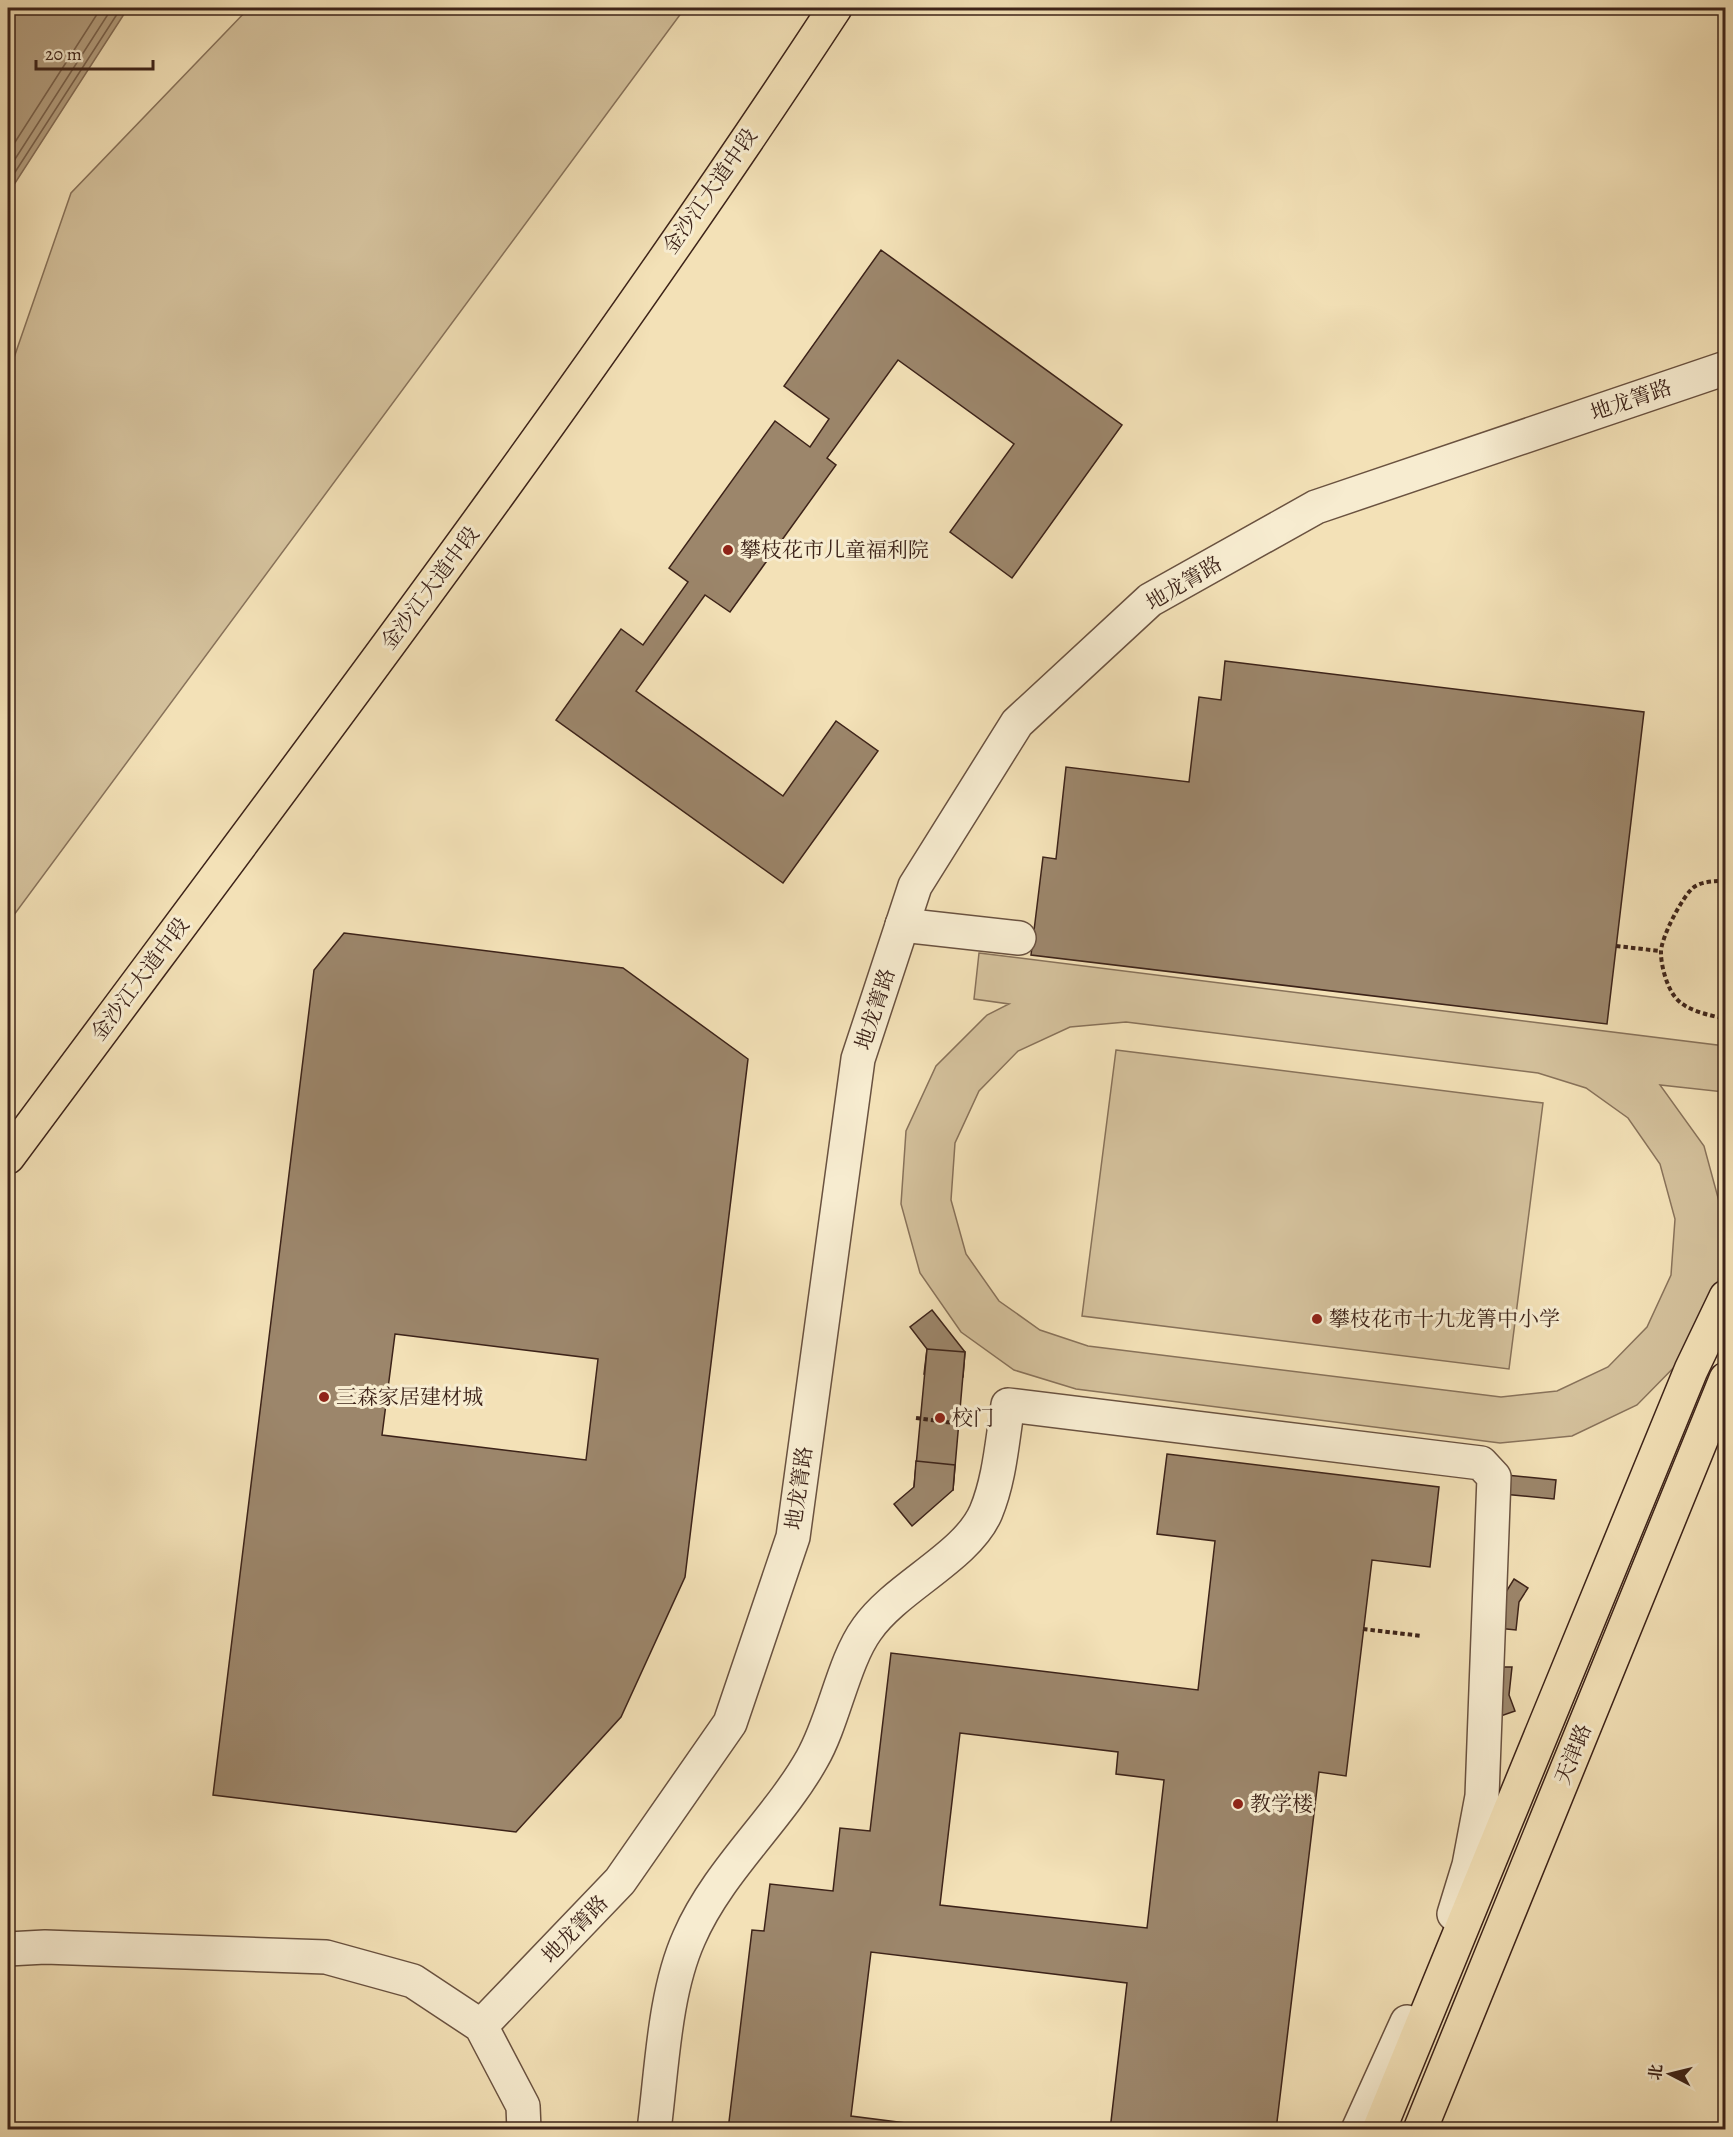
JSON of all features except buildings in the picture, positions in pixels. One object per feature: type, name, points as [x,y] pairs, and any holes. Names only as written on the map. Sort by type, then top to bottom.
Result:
[{"type":"main road","name":"金沙江大道中段","points":[[8,1157],[489,509],[787,81],[835,8]]},
{"type":"main road","points":[[1379,2130],[1691,1370],[1725,1297]]},
{"type":"main road","name":"天津路","points":[[1420,2130],[1725,1379]]},
{"type":"street","name":"地龙箐路","points":[[481,2026],[620,1881],[730,1724],[793,1537],[858,1059],[915,886],[1017,723],[1150,600],[1316,507],[1725,368]]},
{"type":"street","points":[[902,925],[1019,938]]},
{"type":"street","points":[[654,2130],[672,1994],[689,1938],[719,1886],[795,1787],[814,1756],[866,1630],[887,1606],[963,1543],[985,1514],[998,1475],[1008,1405],[1482,1463],[1494,1477],[1482,1796],[1469,1865],[1449,1931],[1358,2130]]},
{"type":"street","points":[[8,1949],[45,1947],[326,1957],[413,1981],[481,2026],[523,2106],[524,2130]]},
{"type":"path","points":[[1725,881],[1711,881],[1696,886],[1683,897],[1660,951],[1665,976],[1675,998],[1697,1012],[1725,1019]]},
{"type":"path","points":[[1616,946],[1660,951]]},
{"type":"path","points":[[1725,1174],[1725,1199]]},
{"type":"path","points":[[916,1418],[1004,1429]]},
{"type":"path","points":[[1364,1629],[1422,1636]]},
{"type":"shaded area","points":[[249,8],[685,8],[8,923],[8,375],[71,193]]},
{"type":"shaded area","points":[[979,953],[1725,1046],[1724,1092],[1660,1085],[1704,1146],[1723,1216],[1718,1287],[1688,1353],[1637,1405],[1572,1436],[1500,1443],[1076,1389],[1014,1370],[961,1332],[920,1273],[901,1204],[906,1131],[936,1066],[987,1015],[1009,1004],[974,999]],"holes":[[[1126,1022],[1538,1073],[1586,1088],[1628,1118],[1660,1164],[1675,1219],[1671,1275],[1647,1327],[1608,1367],[1557,1391],[1501,1397],[1088,1346],[1040,1330],[999,1301],[966,1254],[951,1200],[955,1143],[979,1091],[1018,1051],[1070,1027]]]},
{"type":"shaded area","points":[[1116,1050],[1543,1103],[1509,1369],[1082,1316]]},
{"type":"water","points":[[8,8],[128,8],[8,194]]},
{"type":"place","name":"攀枝花市儿童福利院","points":[[728,550]]},
{"type":"place","name":"攀枝花市十九龙箐中小学","points":[[1317,1319]]},
{"type":"place","name":"三森家居建材城","points":[[324,1397]]},
{"type":"place","name":"校门","points":[[940,1418]]},
{"type":"place","name":"教学楼","points":[[1238,1804]]}]
